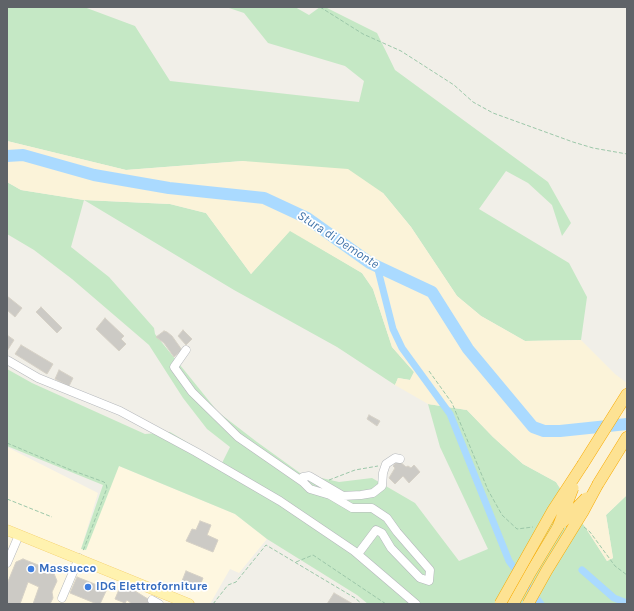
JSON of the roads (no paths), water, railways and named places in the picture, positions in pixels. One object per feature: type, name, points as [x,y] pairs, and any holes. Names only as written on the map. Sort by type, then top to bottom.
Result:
[{"type":"highway","points":[[500,604],[553,510],[627,394]]},
{"type":"highway","points":[[528,604],[598,484],[627,438]]},
{"type":"highway","points":[[513,604],[558,527],[583,464]]},
{"type":"highway","points":[[558,527],[598,484]]},
{"type":"main road","points":[[7,530],[189,604]]},
{"type":"street","points":[[186,350],[174,366],[192,392],[238,437],[303,482],[310,489],[330,495],[352,508],[372,508],[387,518],[397,532],[430,570],[429,581],[420,578],[391,548],[382,533],[376,530],[359,551]]},
{"type":"street","points":[[7,360],[38,378],[120,411],[196,452],[280,501],[359,551],[416,604]]},
{"type":"street","points":[[303,482],[303,477],[309,476],[343,496],[373,493],[382,486],[383,473],[386,464],[395,458],[400,459]]},
{"type":"street","points":[[7,563],[19,535]]},
{"type":"street","points":[[62,598],[78,558]]},
{"type":"waterway","name":"Stura di Demonte","points":[[7,156],[23,155],[94,175],[169,188],[264,198],[307,218],[370,263],[432,292],[468,349],[533,427],[544,431],[560,431],[627,424]]},
{"type":"waterway","points":[[377,266],[393,329],[402,348],[450,414],[509,561],[541,604]]},
{"type":"waterway","points":[[582,570],[614,598],[627,603]]},
{"type":"place","name":"Massucco","points":[[31,569]]},
{"type":"place","name":"IDG Elettroforniture","points":[[88,587]]}]
